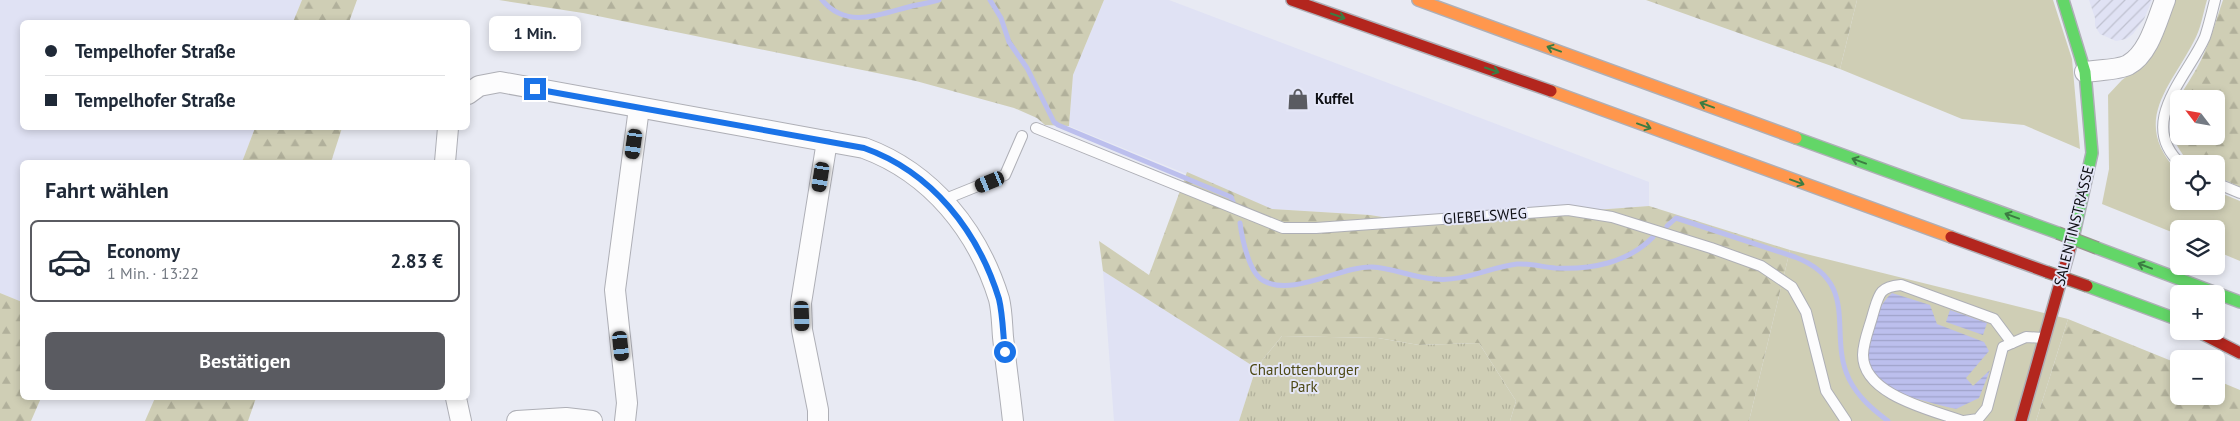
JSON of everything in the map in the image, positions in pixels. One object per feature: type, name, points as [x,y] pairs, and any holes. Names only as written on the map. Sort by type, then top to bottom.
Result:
[{"type":"main road","points":[[1292,0],[1510,76],[2170,317]]},
{"type":"main road","points":[[1418,0],[2058,233],[2240,302]]},
{"type":"main road","name":"SALENTINSTRASSE","points":[[2020,421],[2080,213],[2092,153],[2085,72],[2063,0]]},
{"type":"main road","points":[[2225,338],[2240,344]]},
{"type":"main road","points":[[2215,340],[2240,353]]},
{"type":"street","points":[[2085,72],[2128,65],[2145,47],[2165,0]]},
{"type":"street","points":[[471,85],[500,82],[864,148],[887,156],[907,168],[943,200],[969,231],[983,257],[999,301],[1013,421]]},
{"type":"street","points":[[625,421],[628,403],[614,290],[639,108]]},
{"type":"street","points":[[445,160],[448,130]]},
{"type":"street","points":[[818,421],[818,410],[802,330],[801,303],[827,141]]},
{"type":"street","points":[[456,400],[461,421]]},
{"type":"street","points":[[517,421],[566,418],[592,421]]},
{"type":"lane","points":[[2174,155],[2170,149],[2163,126],[2167,103],[2205,37],[2215,0]]},
{"type":"lane","name":"GIEBELSWEG","points":[[1036,128],[1283,228],[1316,228],[1568,210],[1612,218],[1711,248],[1761,266],[1792,287],[1806,312],[1826,391],[1846,421]]},
{"type":"lane","points":[[943,200],[1005,175],[1022,136]]},
{"type":"lane","points":[[2225,187],[2240,194]]},
{"type":"lane","points":[[2012,343],[1994,319],[1901,285],[1888,286],[1879,294],[1863,354],[1864,365],[1875,381],[1893,396],[1963,421],[1978,419],[1987,408],[2003,348],[2026,337],[2044,338]]},
{"type":"shaded area","points":[[0,0],[302,0],[294,20],[20,20],[20,130],[254,130],[243,160],[20,160],[20,301],[0,293]]},
{"type":"shaded area","points":[[1104,0],[1169,0],[1649,182],[1649,206],[1418,223],[1370,215],[1272,209],[1069,126],[1073,75]]},
{"type":"shaded area","points":[[2089,0],[2152,0],[2144,19],[2133,34],[2126,39],[2116,41],[2100,34],[2095,26],[2095,18]]},
{"type":"shaded area","points":[[1103,271],[1256,368],[1239,421],[1114,421]]},
{"type":"green space","points":[[302,0],[357,0],[350,20],[294,20]]},
{"type":"green space","points":[[499,0],[1104,0],[1073,75],[1069,126],[1045,125],[1037,118],[1014,108],[916,81],[583,13]]},
{"type":"green space","points":[[1646,0],[1857,0],[1840,69]]},
{"type":"green space","points":[[1857,0],[2053,0],[2072,59],[2080,149],[2024,125],[1962,119],[1840,69]]},
{"type":"green space","points":[[2175,0],[2207,0],[2196,36],[2159,105],[2156,121],[2157,137],[2170,161],[2170,210],[2225,210],[2225,195],[2240,201],[2240,261],[2225,255],[2225,220],[2170,220],[2170,231],[2102,204],[2109,169],[2108,95],[2122,80],[2141,66]]},
{"type":"green space","points":[[2223,0],[2240,0],[2240,187],[2225,180],[2225,155],[2184,155],[2178,145],[2225,145],[2225,90],[2184,90],[2195,72],[2211,37]]},
{"type":"green space","points":[[254,130],[341,130],[332,160],[243,160]]},
{"type":"green space","points":[[1187,172],[1272,209],[1370,215],[1418,223],[1649,206],[1790,250],[1749,421],[1510,421],[1516,401],[1479,343],[1419,345],[1378,338],[1282,336],[1256,368],[1103,271],[1099,241],[1149,275]]},
{"type":"green space","points":[[1790,250],[2068,319],[2036,421],[1749,421]]},
{"type":"green space","points":[[0,293],[20,301],[20,400],[40,400],[31,421],[0,421]]},
{"type":"green space","points":[[2068,319],[2170,360],[2170,405],[2225,405],[2225,384],[2240,390],[2240,421],[2036,421]]},
{"type":"green space","name":"Charlottenburger Park","points":[[1282,336],[1378,338],[1419,345],[1479,343],[1516,401],[1510,421],[1239,421],[1256,368]]},
{"type":"green space","points":[[154,400],[255,400],[248,421],[145,421]]},
{"type":"water","points":[[1892,293],[1930,305],[1937,324],[1984,342],[1989,351],[1966,378],[1973,386],[1990,370],[1979,398],[1956,409],[1916,399],[1889,387],[1878,378],[1870,368],[1866,350],[1879,311]]},
{"type":"water","points":[[1950,310],[1987,323],[1983,335],[1946,322]]},
{"type":"waterway","points":[[822,0],[842,15],[853,17],[876,16],[939,0]]},
{"type":"waterway","points":[[990,0],[1001,18],[1009,42],[1027,68],[1054,122],[1231,197],[1233,202]]},
{"type":"waterway","points":[[1667,226],[1676,218],[1795,257],[1816,268],[1829,281],[1836,295],[1843,362],[1849,379],[1866,402],[1888,421]]},
{"type":"waterway","points":[[1240,223],[1247,255],[1254,271],[1264,281],[1276,285],[1303,283],[1346,271],[1372,267],[1427,278],[1446,279],[1517,264],[1555,268],[1582,268],[1620,259],[1643,246],[1653,237]]},
{"type":"traffic: fast","points":[[2063,0],[2085,72],[2092,153],[2074,234]]},
{"type":"traffic: fast","points":[[1796,138],[2058,233]]},
{"type":"traffic: fast","points":[[2058,233],[2097,248]]},
{"type":"traffic: fast","points":[[2097,248],[2240,302]]},
{"type":"traffic: fast","points":[[2087,286],[2170,317]]},
{"type":"traffic: slow","points":[[1418,0],[1796,138]]},
{"type":"traffic: slow","points":[[1551,91],[1951,237]]},
{"type":"traffic: jam","points":[[1292,0],[1551,91]]},
{"type":"traffic: jam","points":[[2021,421],[2074,234]]},
{"type":"traffic: jam","points":[[1951,237],[2047,272]]},
{"type":"traffic: jam","points":[[2047,272],[2087,286]]},
{"type":"traffic: jam","points":[[2215,340],[2240,353]]},
{"type":"place","name":"Kuffel","points":[[1298,99]]},
{"type":"route","points":[[535,89],[864,148],[887,156],[907,168],[943,200],[969,231],[983,257],[999,301],[1005,352]]}]
